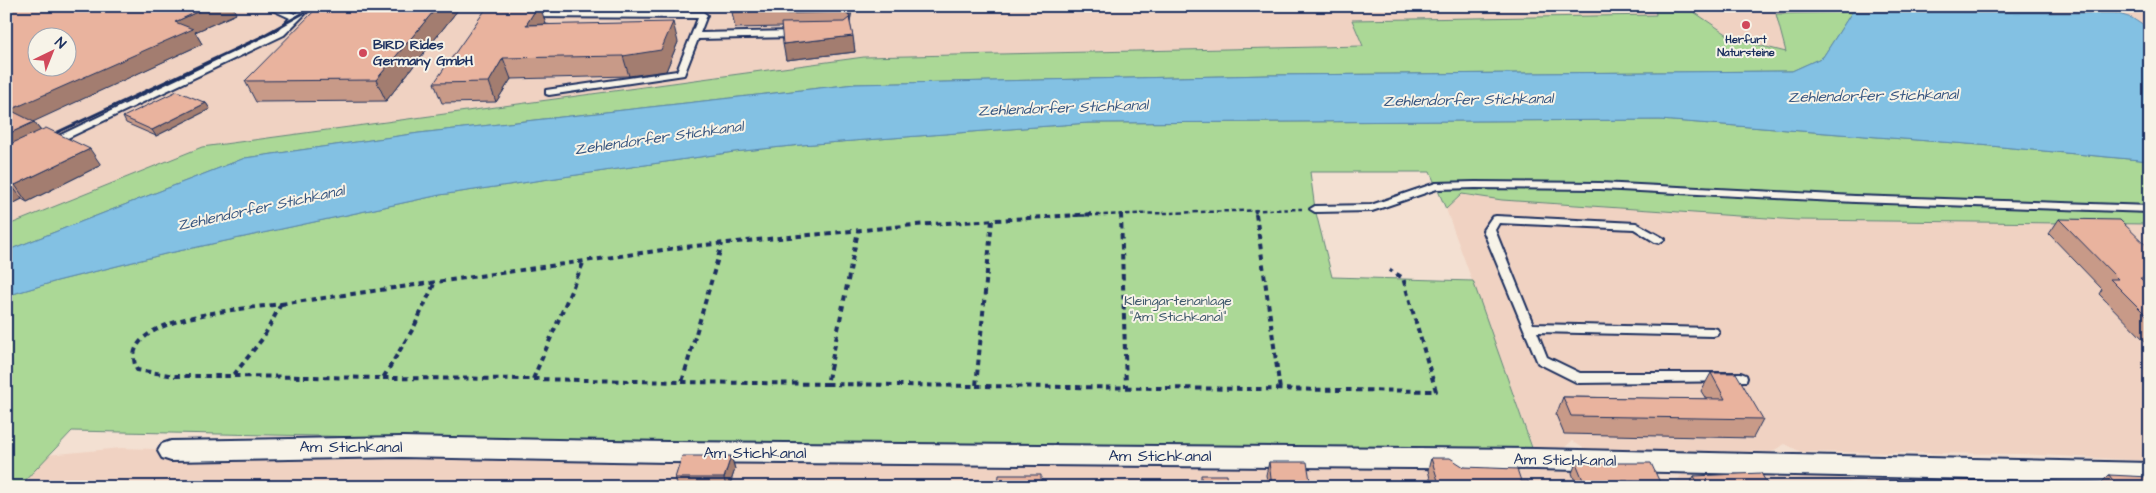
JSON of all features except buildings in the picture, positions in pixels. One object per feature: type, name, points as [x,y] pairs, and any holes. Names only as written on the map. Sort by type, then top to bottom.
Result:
[{"type":"street","name":"Am Stichkanal","points":[[171,451],[402,447],[677,452],[1527,459],[2150,473]]},
{"type":"lane","points":[[268,6],[296,17]]},
{"type":"lane","points":[[42,146],[281,33],[309,6]]},
{"type":"lane","points":[[522,15],[703,15],[681,73],[549,92]]},
{"type":"lane","points":[[695,36],[808,34]]},
{"type":"lane","points":[[1315,209],[1372,208],[1436,186],[1475,185],[1609,186],[1855,199],[2150,209]]},
{"type":"lane","points":[[1659,239],[1636,226],[1496,219],[1489,230],[1542,360],[1578,378],[1741,378]]},
{"type":"lane","points":[[1529,328],[1714,332]]},
{"type":"path","points":[[1315,209],[1121,213],[992,220],[722,244],[584,261],[182,318],[153,331],[140,341],[131,352],[131,363],[137,370],[175,376],[1436,391],[1403,278],[1390,270]]},
{"type":"path","points":[[1255,210],[1280,390]]},
{"type":"path","points":[[1121,213],[1126,387]]},
{"type":"path","points":[[976,386],[992,220]]},
{"type":"path","points":[[827,384],[858,231]]},
{"type":"path","points":[[682,382],[722,244]]},
{"type":"path","points":[[533,379],[562,318],[584,261]]},
{"type":"path","points":[[383,378],[414,328],[435,282]]},
{"type":"path","points":[[233,376],[264,338],[281,304]]},
{"type":"shaded area","points":[[6,6],[1655,6],[1657,15],[1352,20],[1363,46],[864,57],[202,147],[6,226]]},
{"type":"shaded area","name":"Herfurt Natursteine","points":[[1685,6],[2150,6],[2150,30],[2132,18],[2115,13],[1776,14],[1787,52],[1734,39]]},
{"type":"shaded area","points":[[1462,194],[1502,200],[1797,220],[2150,224],[2150,461],[2019,454],[1801,452],[1785,444],[1771,452],[1585,449],[1572,441],[1564,448],[1533,448],[1446,209]]},
{"type":"shaded area","points":[[121,448],[363,455],[1647,472],[1673,485],[1682,475],[1838,477],[1862,487],[19,487],[47,455]]},
{"type":"shaded area","points":[[1933,476],[1951,487],[1863,487],[1868,477]]},
{"type":"shaded area","points":[[1963,477],[1980,480],[2150,487],[1958,487]]},
{"type":"green space","points":[[1655,6],[1685,6],[1734,39],[1786,52],[1776,14],[1852,12],[1823,57],[1792,71],[1270,75],[855,84],[419,133],[245,158],[6,251],[6,226],[202,147],[864,57],[1363,46],[1352,20],[1656,15]]},
{"type":"green space","name":"Kleingartenanlage \"Am Stichkanal\"","points":[[1660,120],[1980,145],[2150,161],[2150,224],[1797,220],[1502,200],[1462,194],[1446,209],[1430,172],[1310,172],[1315,209],[1332,277],[1473,281],[1536,459],[72,431],[19,487],[6,487],[6,296],[165,254],[440,195],[734,152],[801,145],[1088,123]]},
{"type":"water","name":"Zehlendorfer Stichkanal","points":[[1852,12],[2115,13],[2132,18],[2150,30],[2150,161],[1980,145],[1660,120],[1088,123],[801,145],[734,152],[440,195],[165,254],[6,296],[6,251],[245,158],[419,133],[855,84],[1270,75],[1792,71],[1823,57]]},
{"type":"railway","points":[[43,139],[259,38],[316,6]]},
{"type":"place","name":"Herfurt Natursteine","points":[[1746,25]]},
{"type":"place","name":"BIRD Rides Germany GmbH","points":[[363,53]]}]
